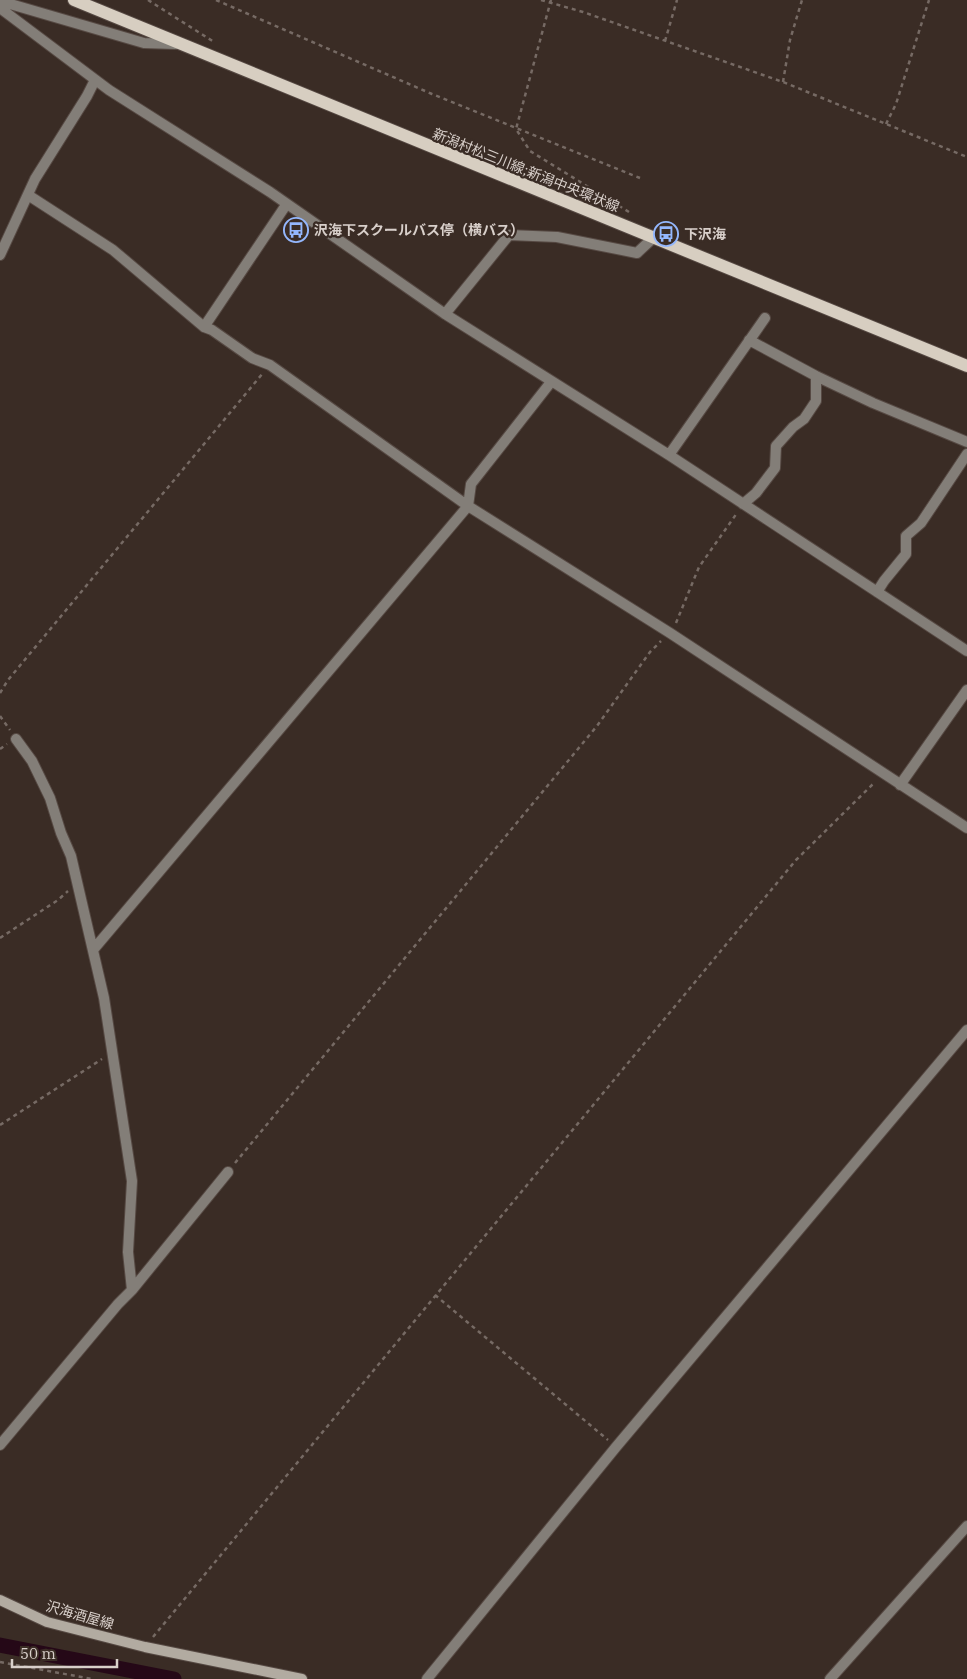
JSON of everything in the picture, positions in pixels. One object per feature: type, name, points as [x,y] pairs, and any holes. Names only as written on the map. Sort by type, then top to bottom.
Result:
[{"type":"main road","name":"新潟村松三川線;新潟中央環状線","points":[[74,0],[967,366]]},
{"type":"main road","name":"沢海酒屋線","points":[[0,1600],[47,1622],[145,1648],[302,1679]]},
{"type":"street","points":[[0,1],[144,43],[181,44]]},
{"type":"street","points":[[0,8],[95,80],[270,192],[286,205],[445,314],[670,455],[967,651]]},
{"type":"street","points":[[0,255],[35,179],[95,80]]},
{"type":"street","points":[[28,196],[113,250],[204,328],[212,330],[252,358],[270,364],[468,506],[670,633],[967,828]]},
{"type":"street","points":[[204,328],[286,205]]},
{"type":"street","points":[[445,314],[508,234],[557,238],[636,253],[653,238]]},
{"type":"street","points":[[670,455],[765,318]]},
{"type":"street","points":[[750,340],[816,376],[873,403],[967,442]]},
{"type":"street","points":[[743,504],[756,493],[775,468],[776,446],[793,427],[804,419],[816,401],[816,376]]},
{"type":"street","points":[[93,950],[468,506],[471,484],[551,382]]},
{"type":"street","points":[[877,592],[906,554],[906,536],[921,523],[967,454]]},
{"type":"street","points":[[900,785],[967,690]]},
{"type":"street","points":[[16,739],[32,762],[50,798],[61,833],[71,856],[104,998],[132,1181],[128,1252],[132,1290]]},
{"type":"street","points":[[427,1679],[616,1447],[967,1030]]},
{"type":"street","points":[[0,1445],[118,1304],[132,1290],[228,1172]]},
{"type":"street","points":[[830,1679],[967,1526]]},
{"type":"path","points":[[148,0],[215,42]]},
{"type":"path","points":[[216,0],[432,94],[640,178]]},
{"type":"path","points":[[540,0],[583,12],[783,82],[967,157]]},
{"type":"path","points":[[665,41],[677,0]]},
{"type":"path","points":[[783,82],[790,40],[802,0]]},
{"type":"path","points":[[886,124],[896,104],[929,0]]},
{"type":"path","points":[[550,2],[516,129],[530,151],[636,216]]},
{"type":"path","points":[[0,692],[270,364]]},
{"type":"path","points":[[228,1172],[597,726],[650,652],[670,633],[679,620],[699,567],[743,504]]},
{"type":"path","points":[[0,716],[16,739]]},
{"type":"path","points":[[145,1648],[170,1615],[796,860],[884,774]]},
{"type":"path","points":[[0,938],[58,900],[77,883]]},
{"type":"path","points":[[0,1124],[112,1052]]},
{"type":"path","points":[[435,1295],[616,1447]]},
{"type":"path","points":[[0,1662],[92,1679]]},
{"type":"waterway","points":[[0,1645],[174,1679]]},
{"type":"place","name":"沢海下スクールバス停（横バス）","points":[[296,230]]},
{"type":"place","name":"下沢海","points":[[666,234]]}]
